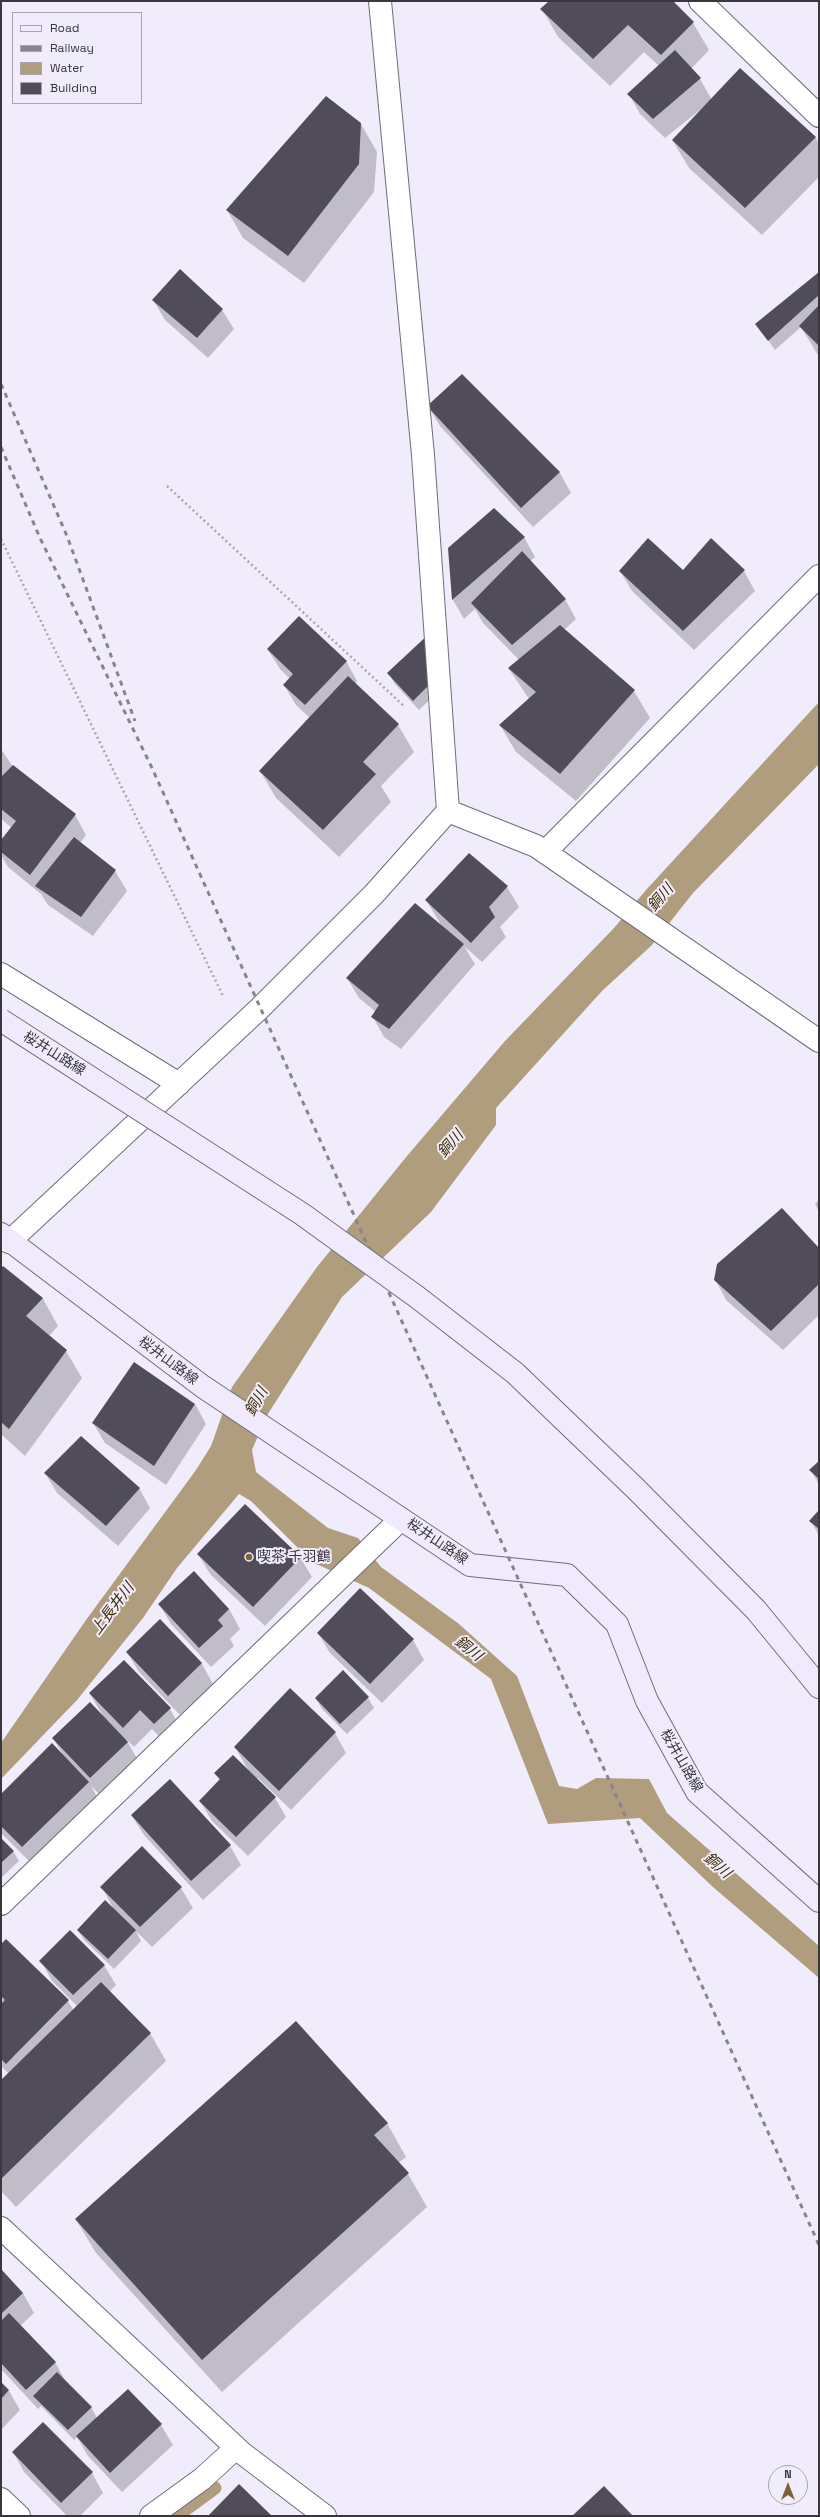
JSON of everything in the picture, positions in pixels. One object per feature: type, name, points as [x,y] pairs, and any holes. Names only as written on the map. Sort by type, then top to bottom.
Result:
[{"type":"main road","name":"桜井山路線","points":[[1,1020],[302,1214],[417,1297],[515,1373],[635,1488],[756,1610],[812,1679]]},
{"type":"main road","name":"桜井山路線","points":[[5,1238],[202,1386],[470,1565],[567,1575],[617,1624],[647,1701],[697,1792],[819,1901]]},
{"type":"street","points":[[5,1238],[179,1084],[238,1028],[374,894],[448,811],[422,455],[380,1]]},
{"type":"street","points":[[700,1],[819,116]]},
{"type":"street","points":[[545,852],[819,576]]},
{"type":"street","points":[[448,811],[536,846],[819,1041]]},
{"type":"street","points":[[1,974],[179,1084]]},
{"type":"street","points":[[1,1904],[401,1519]]},
{"type":"street","points":[[1,2228],[236,2448],[324,2516]]},
{"type":"street","points":[[151,2516],[202,2479],[236,2448]]},
{"type":"street","points":[[1,2499],[19,2516]]},
{"type":"path","points":[[167,486],[443,742]]},
{"type":"path","points":[[1,539],[238,1028]]},
{"type":"water","points":[[819,702],[819,764],[693,893],[652,945],[602,991],[496,1108],[496,1125],[431,1212],[342,1297],[266,1417],[252,1450],[256,1472],[328,1528],[358,1538],[381,1567],[459,1624],[517,1676],[559,1786],[577,1789],[596,1778],[649,1779],[667,1813],[819,1946],[819,1978],[713,1887],[640,1818],[548,1824],[491,1679],[369,1588],[312,1562],[251,1501],[239,1494],[177,1568],[143,1618],[77,1700],[1,1779],[1,1743],[86,1620],[196,1470],[211,1446],[232,1387],[317,1267],[407,1156],[505,1041],[614,928],[646,890]]},
{"type":"building","points":[[549,1],[673,1],[694,22],[661,55],[628,25],[593,59],[540,9]]},
{"type":"building","points":[[675,50],[701,78],[653,119],[627,94]]},
{"type":"building","points":[[740,68],[816,137],[745,208],[672,140]]},
{"type":"building","points":[[326,96],[361,123],[359,164],[288,256],[226,210]]},
{"type":"building","points":[[180,269],[223,309],[197,338],[152,300]]},
{"type":"building","points":[[819,272],[819,295],[768,341],[755,324]]},
{"type":"building","points":[[819,305],[819,346],[799,326]]},
{"type":"building","points":[[462,374],[560,472],[521,508],[427,406]]},
{"type":"building","points":[[494,508],[525,537],[452,600],[448,548]]},
{"type":"building","points":[[648,538],[683,570],[711,538],[745,570],[683,631],[619,571]]},
{"type":"building","points":[[522,551],[566,599],[512,645],[471,603]]},
{"type":"building","points":[[299,616],[347,661],[305,705],[283,685],[293,674],[267,649]]},
{"type":"building","points":[[560,625],[635,690],[560,774],[499,725],[536,692],[508,668]]},
{"type":"building","points":[[431,632],[434,680],[413,701],[387,673]]},
{"type":"building","points":[[348,676],[399,724],[363,762],[376,774],[323,830],[259,771]]},
{"type":"building","points":[[13,765],[76,814],[30,875],[1,852],[1,840],[16,821],[1,809],[1,777]]},
{"type":"building","points":[[74,837],[116,870],[81,917],[35,886]]},
{"type":"building","points":[[469,853],[508,886],[489,907],[495,917],[471,943],[425,900]]},
{"type":"building","points":[[415,903],[464,944],[389,1029],[371,1017],[379,1005],[346,978]]},
{"type":"building","points":[[782,1208],[819,1248],[819,1284],[771,1331],[714,1280],[717,1264]]},
{"type":"building","points":[[3,1266],[43,1298],[26,1316],[67,1350],[9,1429],[1,1422],[1,1268]]},
{"type":"building","points":[[134,1362],[195,1404],[154,1466],[92,1423]]},
{"type":"building","points":[[81,1436],[140,1488],[106,1526],[44,1473]]},
{"type":"building","points":[[819,1461],[819,1479],[809,1470]]},
{"type":"building","points":[[245,1504],[301,1557],[253,1607],[197,1554]]},
{"type":"building","points":[[819,1510],[819,1529],[809,1521]]},
{"type":"building","points":[[194,1571],[229,1609],[218,1620],[223,1626],[199,1648],[158,1604]]},
{"type":"building","points":[[360,1588],[414,1639],[370,1684],[317,1633]]},
{"type":"building","points":[[160,1619],[202,1663],[168,1696],[126,1652]]},
{"type":"building","points":[[124,1660],[171,1708],[154,1724],[140,1710],[123,1728],[89,1693]]},
{"type":"building","points":[[343,1670],[369,1697],[340,1724],[315,1698]]},
{"type":"building","points":[[290,1688],[336,1732],[279,1791],[234,1747]]},
{"type":"building","points":[[90,1702],[128,1742],[90,1778],[52,1738]]},
{"type":"building","points":[[52,1743],[89,1782],[22,1847],[1,1826],[1,1794]]},
{"type":"building","points":[[233,1755],[276,1797],[236,1837],[199,1801],[220,1779],[214,1773]]},
{"type":"building","points":[[170,1779],[231,1845],[191,1881],[131,1815]]},
{"type":"building","points":[[1,1838],[14,1851],[1,1863]]},
{"type":"building","points":[[142,1846],[182,1887],[140,1927],[100,1887]]},
{"type":"building","points":[[105,1900],[136,1930],[108,1959],[77,1930]]},
{"type":"building","points":[[70,1930],[105,1965],[73,1995],[39,1961]]},
{"type":"building","points":[[6,1939],[69,2000],[6,2064],[1,2059],[1,2004],[5,2000],[1,1996],[1,1944]]},
{"type":"building","points":[[101,1982],[151,2033],[1,2179],[1,2080]]},
{"type":"building","points":[[296,2021],[388,2123],[374,2135],[409,2173],[202,2360],[75,2219]]},
{"type":"building","points":[[1,2269],[23,2293],[1,2314]]},
{"type":"building","points":[[9,2313],[56,2362],[26,2390],[1,2363],[1,2321]]},
{"type":"building","points":[[57,2372],[92,2407],[68,2430],[33,2396]]},
{"type":"building","points":[[1,2382],[9,2390],[1,2399]]},
{"type":"building","points":[[128,2389],[162,2424],[110,2473],[76,2436]]},
{"type":"building","points":[[43,2422],[93,2472],[61,2503],[12,2452]]},
{"type":"building","points":[[239,2484],[272,2516],[208,2516]]},
{"type":"building","points":[[604,2486],[633,2516],[572,2516]]},
{"type":"waterway","points":[[177,2516],[215,2488]]},
{"type":"railway","points":[[1,384],[67,536],[135,721]]},
{"type":"railway","points":[[1,447],[40,538],[152,768],[819,2245]]},
{"type":"place","name":"喫茶 千羽鶴","points":[[249,1557]]},
{"type":"water label","name":"銅川","points":[[661,898]]},
{"type":"water label","name":"銅川","points":[[451,1144]]},
{"type":"water label","name":"銅川","points":[[257,1402]]},
{"type":"water label","name":"上長井川","points":[[113,1609]]},
{"type":"water label","name":"銅川","points":[[468,1649]]},
{"type":"water label","name":"銅川","points":[[717,1866]]}]
